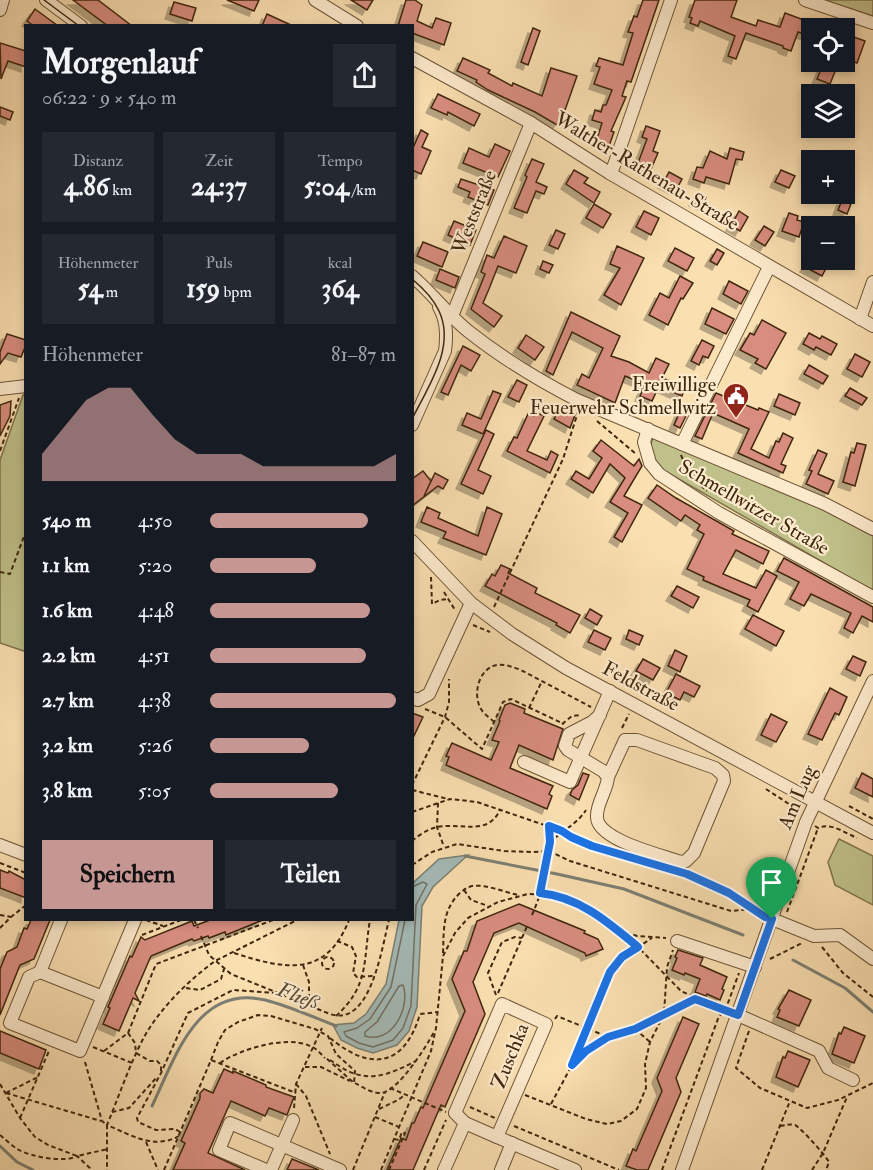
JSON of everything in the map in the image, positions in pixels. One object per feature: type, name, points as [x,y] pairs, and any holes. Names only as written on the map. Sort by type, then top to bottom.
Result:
[{"type":"street","points":[[0,10],[3,0]]},
{"type":"street","points":[[46,0],[78,24]]},
{"type":"street","points":[[316,0],[354,24]]},
{"type":"street","points":[[611,174],[671,0]]},
{"type":"street","points":[[805,0],[873,22]]},
{"type":"street","name":"Walther-Rathenau-Straße","points":[[414,59],[531,123],[611,174],[873,326]]},
{"type":"street","name":"Weststraße","points":[[452,316],[531,123]]},
{"type":"street","name":"Schmellwitzer Straße","points":[[681,444],[769,267]]},
{"type":"street","name":"Schmellwitzer Straße","points":[[414,278],[468,331],[542,381],[583,402],[825,504],[873,529]]},
{"type":"street","points":[[860,319],[873,282]]},
{"type":"street","points":[[414,421],[445,351],[445,323],[442,311],[434,298]]},
{"type":"street","points":[[0,388],[24,386]]},
{"type":"street","name":"Schmellwitzer Straße","points":[[648,429],[644,442],[650,464],[659,474],[719,513],[873,597]]},
{"type":"street","name":"Feldstraße","points":[[414,543],[471,603],[536,650],[873,833]]},
{"type":"street","points":[[414,699],[418,700],[429,694],[471,603]]},
{"type":"street","name":"Am Lug","points":[[682,1170],[738,1015],[749,965],[778,921],[815,802],[873,681]]},
{"type":"street","points":[[524,762],[570,782],[610,691]]},
{"type":"street","points":[[600,715],[592,722],[574,730],[566,740],[565,746],[603,771],[608,777]]},
{"type":"street","points":[[625,740],[637,740],[715,768],[723,775],[724,781],[694,853],[686,861],[680,862],[614,838],[600,827],[597,812],[608,777],[625,740]]},
{"type":"street","points":[[0,845],[24,854]]},
{"type":"street","points":[[62,921],[40,972],[29,977],[10,1023],[54,1041],[82,1047],[135,921]]},
{"type":"street","points":[[778,921],[814,936],[840,934],[873,959]]},
{"type":"street","points":[[677,941],[749,965]]},
{"type":"street","points":[[40,972],[103,997]]},
{"type":"street","name":"Zuschka","points":[[460,1103],[502,1005],[546,1024],[497,1137]]},
{"type":"street","points":[[738,1015],[819,1051],[828,1068],[853,1080]]},
{"type":"street","points":[[460,1103],[455,1113],[465,1123],[575,1170]]},
{"type":"street","points":[[271,1170],[293,1120]]},
{"type":"street","points":[[266,1170],[219,1150],[230,1123],[338,1169]]},
{"type":"street","points":[[444,1170],[465,1123]]},
{"type":"street","points":[[501,1170],[512,1143]]},
{"type":"path","points":[[0,451],[24,389]]},
{"type":"path","points":[[493,609],[563,459],[575,418],[583,402]]},
{"type":"path","points":[[681,444],[679,450],[685,468],[689,475],[708,492]]},
{"type":"path","points":[[0,572],[10,574],[24,536]]},
{"type":"path","points":[[430,574],[432,604],[448,599]]},
{"type":"path","points":[[494,722],[482,711],[477,699],[478,685],[485,672],[498,665],[509,666],[591,707],[585,714],[572,716],[562,724]]},
{"type":"path","points":[[414,781],[445,717],[449,702],[449,679]]},
{"type":"path","points":[[529,708],[542,681]]},
{"type":"path","points":[[423,708],[445,717],[482,749],[503,702],[511,699],[574,730]]},
{"type":"path","points":[[414,790],[450,799],[477,802],[501,809],[562,831],[592,846],[634,858]]},
{"type":"path","points":[[414,811],[450,799]]},
{"type":"path","points":[[438,803],[437,827],[444,847]]},
{"type":"path","points":[[414,839],[437,827],[490,824],[495,821],[501,809]]},
{"type":"path","points":[[532,915],[540,893],[549,851],[549,826]]},
{"type":"path","points":[[676,871],[729,893],[765,917],[778,921],[818,828]]},
{"type":"path","points":[[550,842],[562,831]]},
{"type":"path","points":[[414,864],[432,852],[457,844],[504,851],[549,851],[570,861],[731,911],[753,909]]},
{"type":"path","points":[[0,863],[24,872]]},
{"type":"path","points":[[381,1170],[430,1051],[436,1028],[443,956],[444,917],[451,903],[470,886],[518,895]]},
{"type":"path","points":[[464,890],[471,900],[489,906]]},
{"type":"path","points":[[443,956],[460,926],[476,913],[518,895],[540,893],[554,895],[593,911],[638,947],[681,991],[695,999],[738,1015]]},
{"type":"path","points":[[0,928],[24,907]]},
{"type":"path","points":[[0,915],[11,917]]},
{"type":"path","points":[[148,921],[163,926]]},
{"type":"path","points":[[194,921],[198,928]]},
{"type":"path","points":[[104,1051],[128,1033],[156,964],[270,921]]},
{"type":"path","points":[[106,1170],[107,1125],[143,1038],[158,1017],[214,961],[295,921]]},
{"type":"path","points":[[234,953],[276,965],[316,962],[324,958],[328,956],[334,959],[333,968],[326,969],[322,962],[324,958],[338,941],[348,921]]},
{"type":"path","points":[[336,1016],[351,1002],[361,978],[366,962],[370,921]]},
{"type":"path","points":[[201,936],[208,955],[224,969],[329,1015],[342,1017],[354,1011],[365,998],[389,921]]},
{"type":"path","points":[[523,1094],[586,1119],[607,1124],[621,1121],[637,1109],[644,1097],[645,1065],[650,1042],[664,1014],[667,967],[677,941],[670,938],[637,936],[616,929]]},
{"type":"path","points":[[770,959],[814,936],[843,973],[873,997]]},
{"type":"path","points":[[496,996],[488,973],[502,942],[515,937],[522,938]]},
{"type":"path","points":[[551,1104],[572,1065],[610,972],[622,957],[652,938]]},
{"type":"path","points":[[338,941],[352,947],[356,957],[353,973],[361,978],[373,976]]},
{"type":"path","points":[[303,964],[309,982],[309,1006]]},
{"type":"path","points":[[662,1170],[719,1016],[725,1011],[749,965]]},
{"type":"path","points":[[185,988],[200,990],[221,979],[224,969]]},
{"type":"path","points":[[180,1134],[174,1129],[156,1130],[138,1122],[137,1118],[161,1073],[188,1013],[233,990],[280,994]]},
{"type":"path","points":[[572,1065],[586,1051],[608,1037],[635,1029],[695,999]]},
{"type":"path","points":[[164,1170],[218,1042],[225,1030],[238,1022],[258,1015],[280,1018],[328,1036],[358,1057],[375,1060],[394,1055],[403,1048],[420,1014],[438,1012]]},
{"type":"path","points":[[552,1014],[608,1037]]},
{"type":"path","points":[[552,1025],[557,1016]]},
{"type":"path","points":[[293,1120],[296,1084],[322,1028]]},
{"type":"path","points":[[353,1170],[385,1092],[416,1061],[436,1028]]},
{"type":"path","points":[[635,1029],[650,1042]]},
{"type":"path","points":[[128,1033],[135,1043],[136,1053]]},
{"type":"path","points":[[328,1036],[336,1054],[355,1071],[354,1083]]},
{"type":"path","points":[[20,1118],[54,1041]]},
{"type":"path","points":[[220,1063],[242,1052],[282,1042],[296,1042],[313,1047],[354,1083]]},
{"type":"path","points":[[102,1121],[82,1047],[104,1051],[132,1063]]},
{"type":"path","points":[[112,1112],[129,1108],[161,1073],[161,1065],[157,1061],[150,1061],[136,1053]]},
{"type":"path","points":[[325,1057],[356,1074],[383,1075],[416,1061]]},
{"type":"path","points":[[211,1060],[296,1093]]},
{"type":"path","points":[[305,1066],[321,1067],[378,1093],[385,1092]]},
{"type":"path","points":[[6,1093],[38,1077]]},
{"type":"path","points":[[0,1084],[20,1118],[35,1137],[48,1145],[77,1156],[92,1170]]},
{"type":"path","points":[[296,1084],[306,1096],[338,1169]]},
{"type":"path","points":[[390,1088],[448,1113],[424,1170]]},
{"type":"path","points":[[6,1093],[102,1121],[146,1142],[161,1143],[180,1134]]},
{"type":"path","points":[[377,1110],[405,1095]]},
{"type":"path","points":[[812,1170],[823,1153],[848,1095]]},
{"type":"path","points":[[762,1170],[790,1101]]},
{"type":"path","points":[[460,1103],[619,1170]]},
{"type":"path","points":[[375,1116],[399,1127]]},
{"type":"path","points":[[780,1126],[792,1124],[803,1129],[829,1162],[826,1170]]},
{"type":"path","points":[[389,1170],[405,1133],[402,1132],[399,1140],[394,1138]]},
{"type":"path","points":[[0,1135],[19,1150],[33,1156],[71,1160],[77,1156],[108,1149]]},
{"type":"path","points":[[146,1142],[158,1170]]},
{"type":"green space","points":[[824,0],[873,0],[873,16]]},
{"type":"green space","points":[[23,395],[24,651],[0,643],[0,460]]},
{"type":"green space","points":[[653,438],[824,510],[873,536],[873,591],[665,471],[654,463],[649,449]]},
{"type":"green space","points":[[839,839],[873,856],[873,905],[835,885],[828,862]]},
{"type":"water","points":[[468,855],[433,887],[422,906],[417,1007],[409,1031],[397,1045],[373,1053],[357,1048],[341,1040],[333,1025],[354,1023],[366,1014],[386,984],[399,921],[414,921],[414,883],[439,859]]},
{"type":"building","points":[[73,0],[98,0],[129,24],[105,24]]},
{"type":"building","points":[[227,0],[259,0],[254,11]]},
{"type":"building","points":[[351,0],[373,0],[367,10]]},
{"type":"building","points":[[406,0],[415,0],[422,5],[417,21],[432,28],[436,18],[451,23],[444,45],[414,34],[414,24],[399,24]]},
{"type":"building","points":[[643,0],[659,0],[631,82],[627,81],[622,96],[626,97],[611,131],[614,132],[609,146],[596,142],[602,123],[592,120],[595,110],[601,112],[603,105],[606,105],[612,90],[594,84],[600,67],[596,66],[599,58],[623,65],[633,33],[628,32]]},
{"type":"building","points":[[695,0],[737,0],[731,17],[756,26],[758,20],[780,27],[785,13],[801,19],[801,33],[798,32],[791,51],[746,33],[736,59],[728,56],[735,36],[700,21],[698,26],[690,23],[692,18],[689,17]]},
{"type":"building","points":[[174,2],[196,8],[192,21],[170,14]]},
{"type":"building","points":[[35,9],[55,24],[31,24],[27,21]]},
{"type":"building","points":[[267,14],[289,24],[263,24]]},
{"type":"building","points":[[533,28],[540,31],[528,65],[521,62]]},
{"type":"building","points":[[855,37],[865,41],[857,63],[855,62]]},
{"type":"building","points":[[0,43],[24,50],[24,66],[8,61],[1,79]]},
{"type":"building","points":[[463,58],[490,70],[488,73],[512,86],[513,83],[542,96],[551,68],[577,76],[564,113],[557,125],[488,90],[476,82],[477,80],[457,71]]},
{"type":"building","points":[[820,72],[835,72],[830,84],[817,79]]},
{"type":"building","points":[[438,94],[480,114],[474,126],[448,112],[447,115],[431,108]]},
{"type":"building","points":[[0,107],[13,112],[10,120],[0,116]]},
{"type":"building","points":[[646,126],[660,131],[653,151],[658,153],[651,169],[638,163],[647,139],[642,137]]},
{"type":"building","points":[[421,130],[428,134],[422,147],[431,151],[421,174],[414,171],[414,146]]},
{"type":"building","points":[[495,144],[510,151],[498,177],[463,163],[469,148],[489,157]]},
{"type":"building","points":[[730,148],[744,152],[742,160],[736,159],[729,184],[706,177],[704,183],[693,179],[697,167],[703,168],[710,151],[727,159]]},
{"type":"building","points":[[532,159],[544,164],[536,182],[547,187],[544,194],[536,191],[527,213],[514,208]]},
{"type":"building","points":[[574,170],[588,178],[584,183],[600,192],[594,203],[566,184]]},
{"type":"building","points":[[781,170],[795,176],[789,188],[775,182]]},
{"type":"building","points":[[669,172],[682,179],[676,190],[663,183]]},
{"type":"building","points":[[461,179],[494,190],[488,205],[468,197],[470,192],[458,187]]},
{"type":"building","points":[[698,193],[706,197],[703,205],[694,201]]},
{"type":"building","points":[[594,204],[611,214],[603,228],[586,218]]},
{"type":"building","points":[[840,204],[851,204],[847,214],[838,210]]},
{"type":"building","points":[[644,211],[659,218],[651,235],[636,227]]},
{"type":"building","points":[[739,211],[748,217],[740,231],[731,226]]},
{"type":"building","points":[[789,213],[798,216],[797,220],[801,221],[799,237],[782,231]]},
{"type":"building","points":[[454,221],[476,230],[470,245],[448,235]]},
{"type":"building","points":[[764,226],[774,232],[765,246],[755,240]]},
{"type":"building","points":[[556,230],[565,234],[558,249],[549,245]]},
{"type":"building","points":[[504,236],[527,246],[516,273],[498,266],[483,303],[502,316],[494,327],[471,309],[485,274],[481,272],[487,255],[494,258]]},
{"type":"building","points":[[423,242],[448,252],[442,267],[417,256]]},
{"type":"building","points":[[617,246],[644,258],[621,305],[604,295],[620,268],[610,264]]},
{"type":"building","points":[[675,248],[694,258],[687,271],[668,261]]},
{"type":"building","points":[[717,249],[724,253],[717,265],[710,261]]},
{"type":"building","points":[[543,261],[553,265],[549,273],[540,269]]},
{"type":"building","points":[[440,269],[459,277],[455,288],[436,280]]},
{"type":"building","points":[[811,270],[825,270],[822,276]]},
{"type":"building","points":[[680,276],[693,283],[683,299],[681,298],[668,325],[649,315],[660,293],[669,298]]},
{"type":"building","points":[[729,281],[748,291],[741,304],[723,294]]},
{"type":"building","points":[[712,308],[734,319],[726,334],[705,324]]},
{"type":"building","points":[[571,312],[620,336],[611,356],[629,362],[649,373],[656,358],[669,364],[662,378],[685,387],[682,396],[659,386],[652,401],[640,396],[645,384],[625,376],[615,403],[577,385],[582,374],[589,378],[603,348],[572,332],[553,375],[546,371]]},
{"type":"building","points":[[762,320],[786,333],[766,369],[755,363],[758,359],[740,350],[750,333],[754,335]]},
{"type":"building","points":[[809,333],[820,339],[822,336],[837,344],[831,355],[816,347],[814,350],[803,344]]},
{"type":"building","points":[[7,334],[24,339],[21,357],[8,353],[0,364],[0,352]]},
{"type":"building","points":[[526,335],[544,347],[535,360],[518,348]]},
{"type":"building","points":[[702,340],[714,346],[708,358],[703,356],[699,365],[691,361]]},
{"type":"building","points":[[463,346],[480,355],[471,371],[461,365],[448,395],[441,392]]},
{"type":"building","points":[[855,354],[870,362],[862,377],[847,369]]},
{"type":"building","points":[[809,365],[828,376],[823,384],[804,374]]},
{"type":"building","points":[[517,380],[527,385],[519,402],[508,397]]},
{"type":"building","points":[[850,388],[867,398],[862,405],[845,396]]},
{"type":"building","points":[[493,391],[501,394],[483,434],[462,425],[467,413],[481,419]]},
{"type":"building","points":[[716,393],[758,410],[759,408],[769,412],[751,449],[769,458],[776,441],[779,442],[783,433],[793,438],[781,464],[786,466],[783,473],[738,453],[749,429],[713,413],[702,439],[695,436]]},
{"type":"building","points":[[779,394],[800,403],[795,415],[774,406]]},
{"type":"building","points":[[11,401],[10,416],[0,436],[0,405]]},
{"type":"building","points":[[561,406],[575,415],[570,428],[554,419]]},
{"type":"building","points":[[682,407],[689,410],[680,428],[674,425]]},
{"type":"building","points":[[536,412],[544,416],[527,451],[547,460],[551,451],[558,455],[550,473],[507,451],[514,437],[517,438],[528,414],[534,416]]},
{"type":"building","points":[[486,430],[494,434],[478,470],[491,476],[483,494],[461,484]]},
{"type":"building","points":[[601,440],[634,466],[639,459],[642,466],[624,496],[642,505],[622,542],[614,537],[628,513],[610,502],[625,478],[610,464],[593,493],[571,479],[576,471],[589,479],[602,458],[593,451]]},
{"type":"building","points":[[857,443],[866,445],[855,486],[843,482],[851,452],[854,453]]},
{"type":"building","points":[[818,450],[827,454],[818,474],[834,481],[828,494],[806,484],[812,471],[809,470]]},
{"type":"building","points":[[423,471],[431,481],[424,496],[435,473],[448,480],[443,489],[438,486],[414,504],[414,478]]},
{"type":"building","points":[[657,485],[734,531],[732,534],[769,551],[763,564],[736,550],[723,574],[756,588],[766,570],[777,576],[758,612],[747,606],[750,600],[703,580],[704,577],[687,569],[704,534],[697,530],[700,525],[685,515],[681,521],[648,498]]},
{"type":"building","points":[[427,507],[440,513],[438,518],[478,536],[487,507],[502,514],[486,555],[443,538],[446,532],[421,522]]},
{"type":"building","points":[[784,558],[873,607],[873,622],[862,616],[853,633],[844,628],[851,613],[811,594],[804,606],[790,599],[799,582],[777,571]]},
{"type":"building","points":[[501,565],[510,569],[508,573],[537,588],[535,593],[580,615],[570,633],[556,625],[557,623],[485,586],[492,574],[495,576]]},
{"type":"building","points":[[677,586],[699,597],[693,608],[671,596]]},
{"type":"building","points":[[590,609],[602,616],[597,625],[585,618]]},
{"type":"building","points":[[753,615],[784,631],[776,646],[745,629]]},
{"type":"building","points":[[594,630],[611,638],[605,650],[588,642]]},
{"type":"building","points":[[629,630],[643,636],[639,645],[626,639]]},
{"type":"building","points":[[675,650],[687,656],[680,672],[668,666]]},
{"type":"building","points":[[853,656],[866,662],[860,676],[846,669]]},
{"type":"building","points":[[643,659],[660,668],[653,680],[636,671]]},
{"type":"building","points":[[676,674],[700,686],[694,697],[684,692],[680,700],[666,693]]},
{"type":"building","points":[[830,688],[847,697],[839,715],[835,713],[822,740],[808,734]]},
{"type":"building","points":[[510,703],[525,709],[524,713],[563,729],[553,760],[519,745],[510,768],[553,786],[549,794],[552,796],[547,809],[446,765],[449,757],[446,756],[452,743],[491,760],[499,742],[492,740],[505,705]]},
{"type":"building","points":[[414,714],[423,717],[414,736]]},
{"type":"building","points":[[771,714],[787,722],[776,742],[761,735]]},
{"type":"building","points":[[583,773],[589,775],[579,800],[570,795],[578,785]]},
{"type":"building","points":[[862,773],[873,779],[873,797],[855,788]]},
{"type":"building","points":[[0,870],[8,873],[9,871],[24,879],[24,897],[0,888]]},
{"type":"building","points":[[519,904],[585,931],[584,933],[598,939],[603,949],[586,956],[585,953],[519,923],[494,933],[473,982],[485,1014],[445,1107],[441,1105],[413,1170],[387,1170],[401,1138],[406,1140],[412,1123],[421,1107],[423,1108],[465,1011],[452,979],[464,951],[467,951],[477,921]]},
{"type":"building","points":[[31,921],[50,921],[34,959],[20,965],[0,1015],[0,969],[7,952],[17,947],[24,928],[27,929]]},
{"type":"building","points":[[192,921],[194,926],[207,921],[261,921],[226,935],[225,932],[209,938],[208,936],[194,941],[192,939],[151,956],[135,993],[139,1001],[133,998],[119,1031],[103,1024],[130,956],[132,957],[141,937],[145,940]]},
{"type":"building","points":[[678,950],[703,958],[700,965],[727,977],[720,1000],[695,992],[700,979],[672,970]]},
{"type":"building","points":[[789,990],[811,1000],[799,1026],[777,1017],[780,1010],[778,1009]]},
{"type":"building","points":[[683,1017],[699,1024],[676,1078],[681,1092],[648,1170],[637,1170],[626,1166],[633,1149],[636,1151],[662,1091],[657,1078]]},
{"type":"building","points":[[844,1027],[865,1036],[854,1063],[832,1054],[839,1033],[841,1034]]},
{"type":"building","points":[[0,1031],[46,1050],[39,1069],[0,1053]]},
{"type":"building","points":[[788,1051],[810,1060],[798,1087],[776,1077],[783,1057],[785,1058]]},
{"type":"building","points":[[224,1069],[294,1097],[287,1115],[269,1108],[265,1116],[231,1101],[208,1153],[245,1170],[173,1170],[185,1143],[181,1141],[200,1098],[200,1093],[204,1089],[213,1093]]},
{"type":"building","points":[[292,1159],[319,1170],[287,1170]]},
{"type":"waterway","name":"Fließ","points":[[465,856],[624,889],[743,935]]},
{"type":"waterway","name":"Fließ","points":[[793,960],[845,988],[873,1012]]},
{"type":"waterway","name":"Fließ","points":[[152,1106],[180,1047],[192,1029],[205,1014],[222,1003],[242,998],[265,1000],[336,1026]]},
{"type":"waterway","points":[[0,1146],[17,1162],[33,1170]]},
{"type":"tram line","points":[[44,0],[76,24]]},
{"type":"tram line","points":[[414,281],[437,306],[443,325],[444,339],[438,366],[414,415]]},
{"type":"place","name":"Freiwillige Feuerwehr Schmellwitz","points":[[736,419]]},
{"type":"route","points":[[549,826],[592,846],[687,874],[729,893],[765,917],[772,919],[738,1015],[695,999],[635,1029],[608,1037],[586,1051],[572,1065],[610,972],[622,957],[638,947],[593,911],[554,895],[540,893],[550,842],[549,826]]}]
